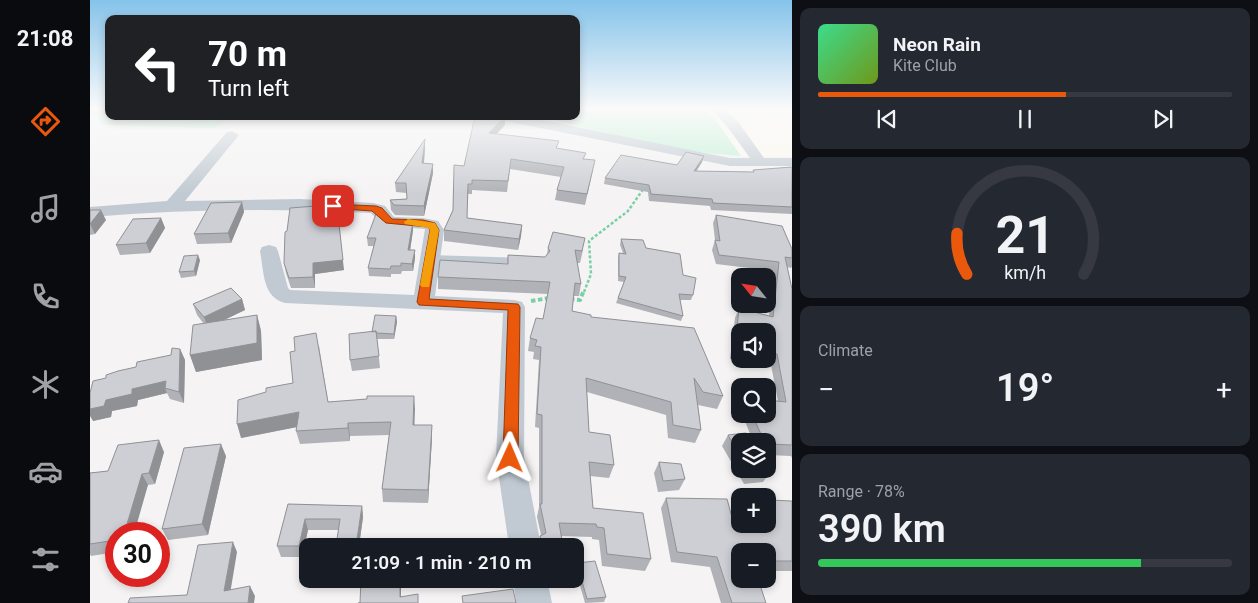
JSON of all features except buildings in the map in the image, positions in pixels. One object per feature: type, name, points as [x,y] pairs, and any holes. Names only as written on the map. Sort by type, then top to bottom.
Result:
[{"type":"street","points":[[172,206],[230,137]]},
{"type":"street","points":[[614,137],[730,162],[792,162]]},
{"type":"street","points":[[742,137],[761,163]]},
{"type":"street","points":[[90,212],[172,206],[300,204],[373,208],[379,210],[389,222],[423,222],[432,225],[434,230],[423,302]]},
{"type":"street","points":[[269,251],[278,290],[285,296],[514,307],[510,458],[524,538]]},
{"type":"street","points":[[532,588],[534,603]]},
{"type":"lane","points":[[430,258],[532,261]]},
{"type":"path","points":[[561,299],[580,300],[591,274],[589,241],[627,212],[640,198],[646,185]]},
{"type":"path","points":[[514,307],[542,298],[551,298]]},
{"type":"shaded area","points":[[728,137],[792,137],[792,157],[741,156]]},
{"type":"green space","points":[[628,137],[728,137],[741,156],[714,154]]},
{"type":"slow traffic","points":[[408,222],[423,222],[432,225],[434,230],[425,285]]},
{"type":"route","points":[[333,206],[373,208],[379,210],[389,222],[423,222],[432,225],[434,230],[423,302],[514,307],[510,458]]}]
